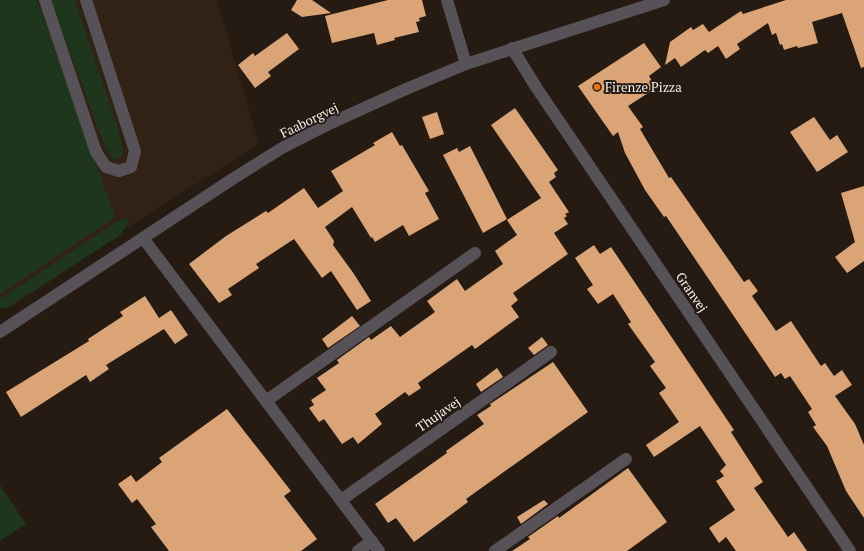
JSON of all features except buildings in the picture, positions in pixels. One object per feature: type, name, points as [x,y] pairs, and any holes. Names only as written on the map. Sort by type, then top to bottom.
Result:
[{"type":"street","points":[[45,0],[96,152],[106,167],[119,171],[131,167],[135,151],[86,0]]},
{"type":"street","points":[[447,0],[466,64]]},
{"type":"street","name":"Faaborgvej","points":[[0,332],[282,148],[400,92],[466,64],[664,0]]},
{"type":"street","name":"Granvej","points":[[512,48],[545,100],[850,551]]},
{"type":"street","points":[[143,238],[379,551]]},
{"type":"street","points":[[266,401],[475,253]]},
{"type":"street","name":"Thujavej","points":[[341,500],[551,352]]},
{"type":"street","points":[[496,551],[626,459]]},
{"type":"street","points":[[358,551],[372,541]]},
{"type":"shaded area","points":[[0,0],[217,0],[259,144],[0,308]]},
{"type":"green space","points":[[0,0],[37,0],[115,217],[0,294]]},
{"type":"green space","points":[[51,0],[75,0],[119,131],[124,155],[113,160],[102,139]]},
{"type":"green space","points":[[122,218],[128,220],[126,227],[120,235],[8,308],[0,308],[0,299]]},
{"type":"green space","points":[[0,485],[26,524],[0,541]]},
{"type":"place","name":"Firenze Pizza","points":[[597,87]]}]
